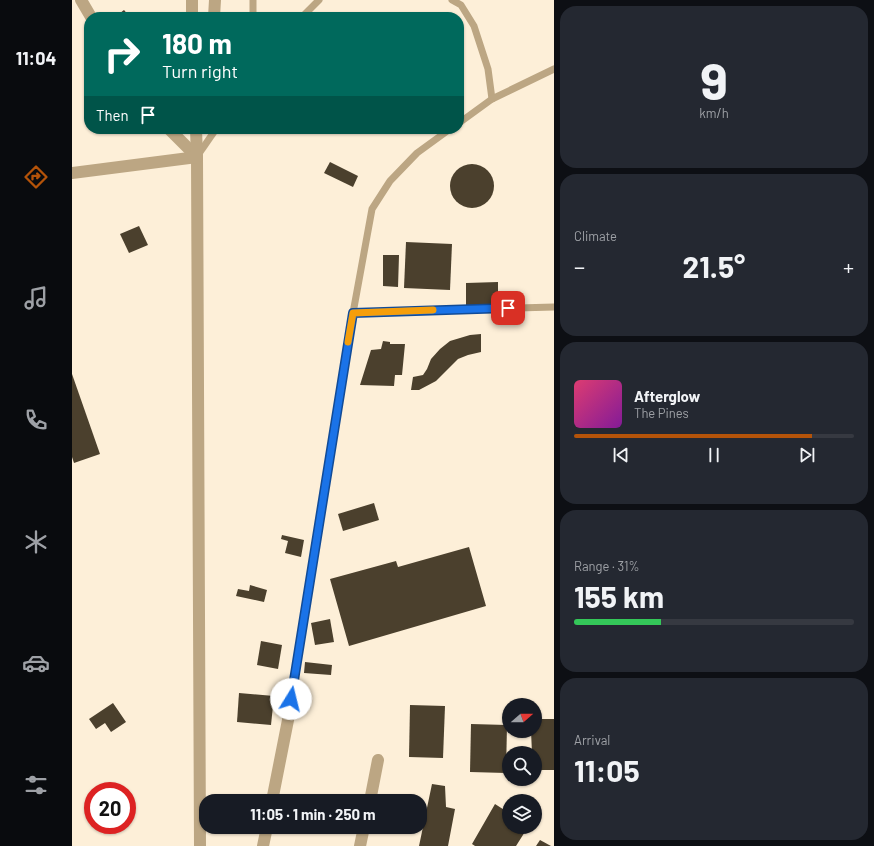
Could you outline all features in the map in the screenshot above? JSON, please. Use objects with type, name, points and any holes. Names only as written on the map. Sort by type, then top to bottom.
[{"type":"street","points":[[80,0],[88,12]]},
{"type":"street","points":[[192,0],[192,12]]},
{"type":"street","points":[[214,12],[215,0]]},
{"type":"street","points":[[174,134],[197,157]]},
{"type":"street","points":[[196,134],[200,846]]},
{"type":"street","points":[[72,173],[197,157]]},
{"type":"street","points":[[273,794],[289,715]]},
{"type":"street","points":[[371,794],[378,760]]},
{"type":"street","points":[[263,846],[266,834]]},
{"type":"street","points":[[360,846],[363,834]]},
{"type":"lane","points":[[253,12],[254,0]]},
{"type":"lane","points":[[307,12],[319,0]]},
{"type":"lane","points":[[452,0],[461,5],[474,26],[488,69],[492,99]]},
{"type":"lane","points":[[464,119],[492,99],[554,69]]},
{"type":"lane","points":[[197,157],[213,134]]},
{"type":"lane","points":[[289,715],[353,313],[372,208],[390,181],[417,153],[443,134]]},
{"type":"lane","points":[[353,313],[554,307]]},
{"type":"building","points":[[330,162],[358,176],[353,187],[324,173]]},
{"type":"building","points":[[468,164],[476,164],[481,165],[488,170],[493,177],[493,195],[488,202],[481,207],[468,208],[460,205],[453,198],[450,190],[450,182],[453,174],[460,167]]},
{"type":"building","points":[[139,226],[148,245],[129,253],[120,234]]},
{"type":"building","points":[[406,242],[452,244],[450,290],[404,288]]},
{"type":"building","points":[[383,255],[399,255],[398,287],[383,286]]},
{"type":"building","points":[[498,282],[498,306],[466,307],[466,283]]},
{"type":"building","points":[[481,334],[481,352],[458,359],[436,381],[419,390],[411,390],[413,377],[423,375],[431,359],[450,341],[470,335]]},
{"type":"building","points":[[383,341],[390,342],[390,344],[405,344],[402,375],[395,375],[394,386],[360,385],[371,350],[381,349]]},
{"type":"building","points":[[72,374],[100,454],[74,463],[72,457]]},
{"type":"building","points":[[374,503],[379,520],[343,531],[338,514]]},
{"type":"building","points":[[282,535],[304,540],[301,557],[285,553],[288,541],[281,539]]},
{"type":"building","points":[[469,547],[486,606],[349,646],[330,579],[396,561],[398,567]]},
{"type":"building","points":[[250,585],[267,590],[264,602],[236,596],[238,589],[249,591]]},
{"type":"building","points":[[330,619],[334,642],[315,645],[311,623]]},
{"type":"building","points":[[261,641],[282,645],[278,669],[257,665]]},
{"type":"building","points":[[305,662],[332,665],[331,675],[304,673]]},
{"type":"building","points":[[239,693],[274,696],[271,725],[237,722]]},
{"type":"building","points":[[113,703],[126,722],[111,732],[105,723],[96,729],[89,719]]},
{"type":"building","points":[[410,705],[445,706],[443,758],[409,757]]},
{"type":"building","points":[[542,719],[554,719],[554,770],[542,770],[542,746],[532,746],[531,738],[542,738]]},
{"type":"building","points":[[471,724],[502,725],[502,738],[507,738],[507,746],[502,746],[502,773],[470,772]]},
{"type":"building","points":[[432,784],[445,786],[446,807],[455,809],[448,846],[419,846],[422,834],[427,834],[427,808]]},
{"type":"building","points":[[495,804],[502,808],[502,834],[524,834],[516,846],[475,846],[472,844]]},
{"type":"building","points":[[540,840],[551,846],[536,846]]},
{"type":"slow traffic","points":[[348,342],[353,313],[433,310]]},
{"type":"route","points":[[291,699],[353,313],[508,308]]}]
